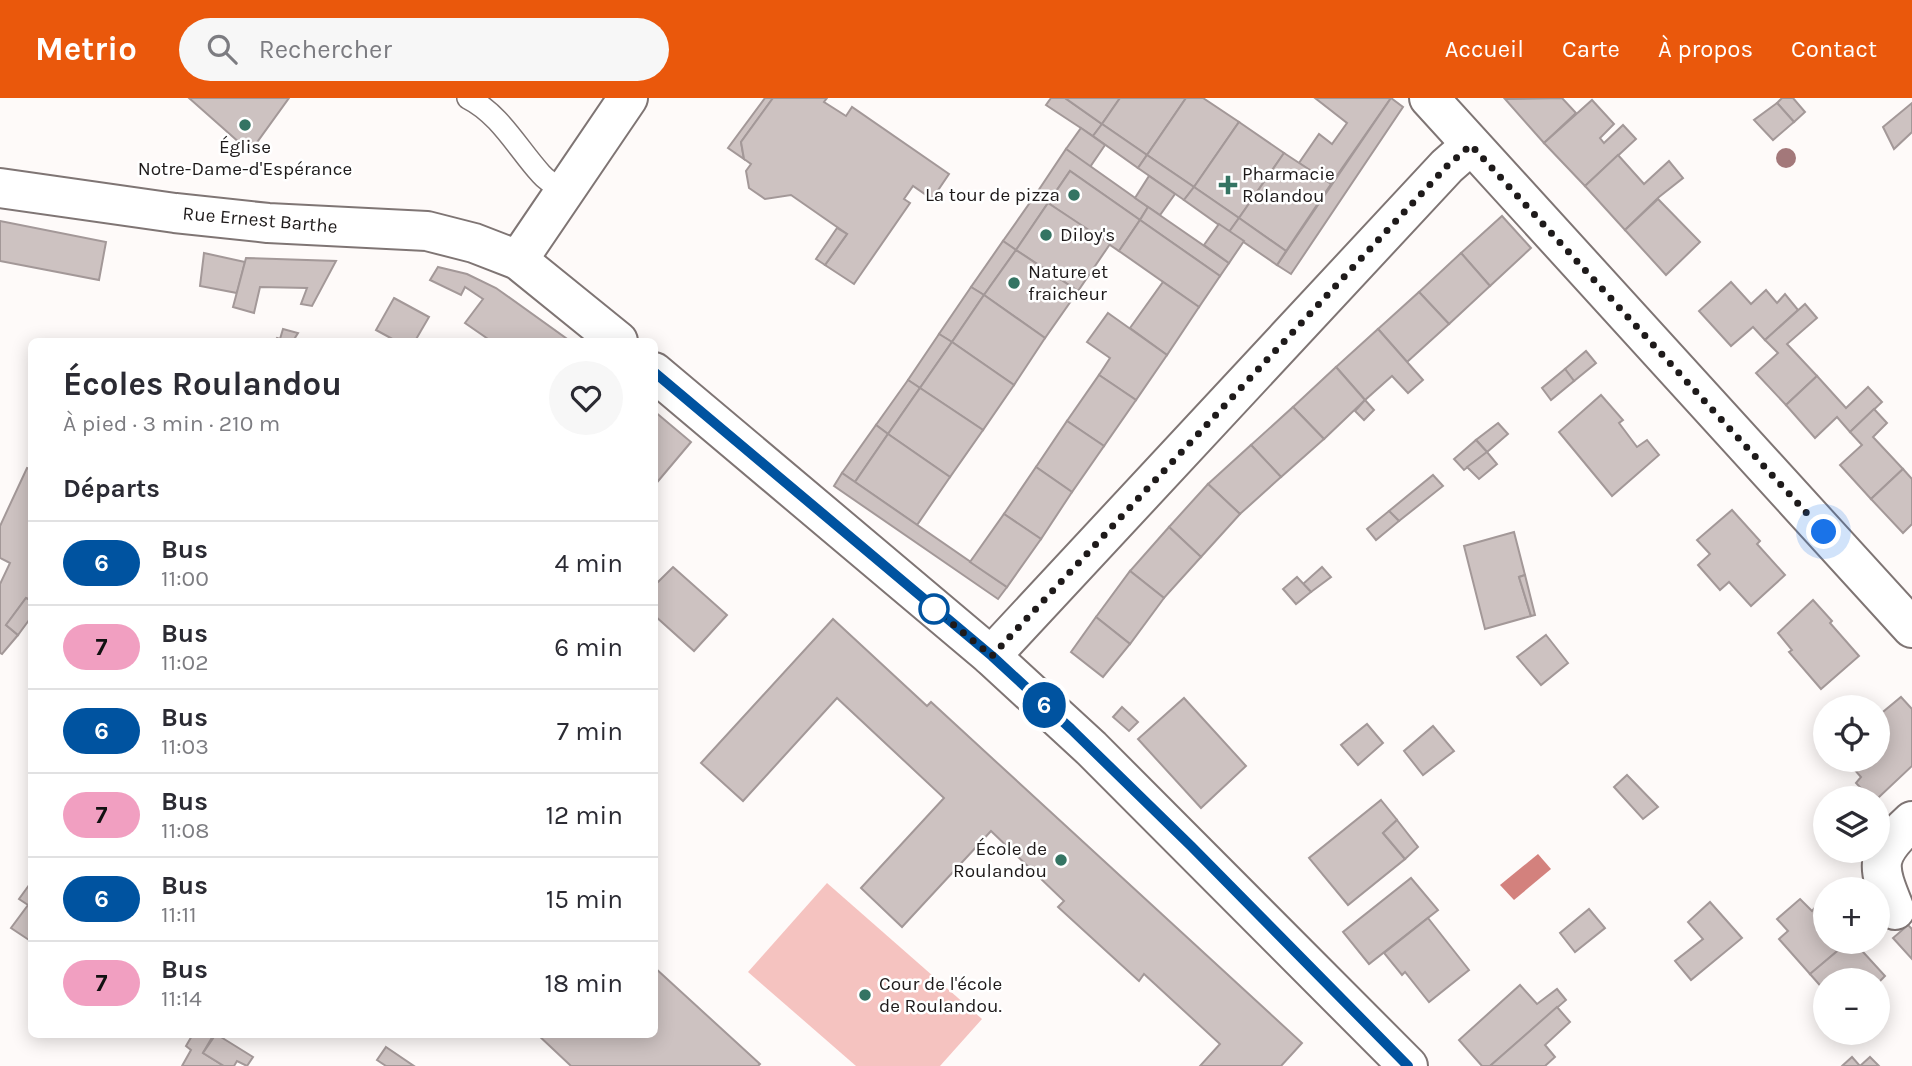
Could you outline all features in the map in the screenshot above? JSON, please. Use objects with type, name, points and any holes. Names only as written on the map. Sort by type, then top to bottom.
[{"type":"street","points":[[518,260],[628,98]]},
{"type":"street","points":[[1429,98],[1909,617]]},
{"type":"street","points":[[992,656],[1447,166],[1471,145]]},
{"type":"street","name":"Rue Ernest Barthe","points":[[0,188],[175,214],[268,223],[427,231],[474,243],[518,260],[614,338]]},
{"type":"street","points":[[658,375],[992,656],[1109,765],[1392,1060]]},
{"type":"street","points":[[1895,910],[1882,879],[1881,867],[1890,841],[1912,821]]},
{"type":"lane","points":[[468,98],[478,103],[512,137],[543,176],[564,191]]},
{"type":"shaded area","points":[[1538,854],[1551,869],[1514,900],[1500,885]]},
{"type":"shaded area","name":"Cour de l'école de Roulandou.","points":[[827,883],[982,1019],[940,1066],[856,1066],[748,972]]},
{"type":"building","name":"Église Notre-Dame-d'Espérance","points":[[189,98],[289,98],[250,152]]},
{"type":"building","points":[[765,98],[773,98],[741,142],[744,159],[728,148]]},
{"type":"building","points":[[773,98],[827,98],[824,102],[846,116],[852,107],[949,174],[932,199],[913,186],[904,199],[910,203],[854,284],[825,265],[847,234],[791,195],[765,199],[749,188],[746,171],[751,164],[744,159],[741,142]]},
{"type":"building","points":[[1051,98],[1065,98],[1102,124],[1093,136],[1046,105]]},
{"type":"building","points":[[1065,98],[1120,98],[1102,124]]},
{"type":"building","points":[[1120,98],[1186,98],[1147,155],[1102,124]]},
{"type":"building","points":[[1186,98],[1203,98],[1239,122],[1194,187],[1147,155]]},
{"type":"building","points":[[1315,98],[1391,98],[1331,184],[1299,163],[1319,134],[1332,144],[1347,123]]},
{"type":"building","points":[[1391,98],[1403,107],[1291,274],[1277,265]]},
{"type":"building","points":[[1562,98],[1576,113],[1544,143],[1505,99]]},
{"type":"building","points":[[1782,98],[1793,98],[1805,112],[1794,122],[1777,103]]},
{"type":"building","points":[[1592,100],[1614,124],[1600,138],[1604,143],[1623,125],[1636,139],[1585,186],[1544,143]]},
{"type":"building","points":[[1777,103],[1794,122],[1773,140],[1754,120]]},
{"type":"building","points":[[1912,103],[1912,132],[1894,149],[1883,127]]},
{"type":"building","points":[[1239,122],[1284,153],[1239,218],[1194,187]]},
{"type":"building","points":[[1102,124],[1147,155],[1138,168],[1093,136]]},
{"type":"building","points":[[1081,128],[1105,145],[1090,167],[1066,149]]},
{"type":"building","points":[[1066,149],[1148,207],[1140,220],[1070,171],[1048,203],[1036,194]]},
{"type":"building","points":[[1284,153],[1331,184],[1286,251],[1239,218]]},
{"type":"building","points":[[1147,155],[1194,187],[1184,200],[1138,168]]},
{"type":"building","points":[[1618,155],[1644,184],[1669,161],[1683,178],[1625,230],[1585,186]]},
{"type":"building","points":[[1070,171],[1140,220],[1119,251],[1048,203]]},
{"type":"building","points":[[1149,176],[1175,194],[1160,215],[1135,198]]},
{"type":"building","points":[[1194,187],[1239,218],[1229,232],[1184,200]]},
{"type":"building","points":[[1036,194],[1048,203],[1016,250],[1003,241]]},
{"type":"building","points":[[1658,199],[1700,242],[1666,275],[1625,230]]},
{"type":"building","points":[[1048,203],[1110,244],[1078,291],[1016,250]]},
{"type":"building","points":[[1148,207],[1229,263],[1220,276],[1140,220]]},
{"type":"building","points":[[1502,216],[1531,248],[1490,286],[1461,253]]},
{"type":"building","points":[[1239,218],[1286,251],[1277,265],[1229,232]]},
{"type":"building","points":[[1140,220],[1220,276],[1199,307],[1119,251]]},
{"type":"building","points":[[0,221],[106,242],[99,280],[0,261]]},
{"type":"building","points":[[1219,224],[1244,241],[1229,263],[1204,245]]},
{"type":"building","points":[[837,228],[847,234],[825,265],[816,259]]},
{"type":"building","points":[[1003,241],[1016,250],[984,295],[971,287]]},
{"type":"building","points":[[1016,250],[1078,291],[1045,338],[984,295]]},
{"type":"building","points":[[204,253],[245,262],[237,293],[200,286]]},
{"type":"building","points":[[1461,253],[1490,286],[1449,324],[1419,292]]},
{"type":"building","points":[[246,258],[336,261],[312,306],[301,304],[307,288],[260,287],[254,313],[233,307]]},
{"type":"building","points":[[438,267],[467,274],[496,288],[566,338],[487,338],[465,323],[483,299],[465,287],[461,295],[430,280]]},
{"type":"building","points":[[1163,282],[1199,307],[1167,355],[1130,328]]},
{"type":"building","points":[[1731,282],[1751,304],[1766,290],[1777,303],[1785,294],[1798,310],[1765,340],[1753,327],[1731,346],[1699,311]]},
{"type":"building","points":[[971,287],[984,295],[952,342],[939,334]]},
{"type":"building","points":[[1419,292],[1449,324],[1407,362],[1378,329]]},
{"type":"building","points":[[984,295],[1045,338],[1014,385],[952,342]]},
{"type":"building","points":[[394,298],[429,317],[417,338],[391,338],[376,330]]},
{"type":"building","points":[[1805,304],[1817,318],[1787,344],[1817,376],[1786,405],[1756,373],[1778,353],[1765,340]]},
{"type":"building","points":[[1108,313],[1167,355],[1136,400],[1099,375],[1110,358],[1087,342]]},
{"type":"building","points":[[283,329],[298,333],[295,338],[280,338]]},
{"type":"building","points":[[1378,329],[1423,380],[1408,393],[1392,376],[1365,400],[1336,367]]},
{"type":"building","points":[[939,334],[952,342],[920,388],[908,380]]},
{"type":"building","points":[[952,342],[1014,385],[983,430],[920,388]]},
{"type":"building","points":[[1586,351],[1596,363],[1574,381],[1565,369]]},
{"type":"building","points":[[1336,367],[1365,400],[1324,439],[1293,407]]},
{"type":"building","points":[[1565,369],[1574,381],[1551,400],[1542,388]]},
{"type":"building","points":[[1099,375],[1136,400],[1104,446],[1067,421]]},
{"type":"building","points":[[1817,376],[1846,408],[1868,387],[1882,402],[1850,432],[1837,417],[1815,438],[1786,405]]},
{"type":"building","points":[[908,380],[920,388],[888,434],[876,425]]},
{"type":"building","points":[[920,388],[983,430],[950,477],[888,434]]},
{"type":"building","points":[[1601,395],[1623,420],[1619,423],[1637,447],[1647,440],[1659,455],[1612,496],[1559,432]]},
{"type":"building","points":[[1365,400],[1374,410],[1364,420],[1355,411]]},
{"type":"building","points":[[1293,407],[1324,439],[1281,477],[1251,445]]},
{"type":"building","points":[[1874,409],[1887,423],[1873,437],[1903,469],[1871,499],[1840,465],[1862,445],[1850,432]]},
{"type":"building","points":[[658,414],[691,442],[658,481]]},
{"type":"building","points":[[1067,421],[1104,446],[1072,492],[1036,467]]},
{"type":"building","points":[[1498,423],[1508,434],[1487,452],[1476,440]]},
{"type":"building","points":[[876,425],[888,434],[855,482],[842,473]]},
{"type":"building","points":[[888,434],[950,477],[917,525],[855,482]]},
{"type":"building","points":[[1476,440],[1487,452],[1464,470],[1454,459]]},
{"type":"building","points":[[1251,445],[1281,477],[1240,514],[1208,484]]},
{"type":"building","points":[[1487,452],[1497,464],[1479,479],[1467,467]]},
{"type":"building","points":[[1036,467],[1072,492],[1041,539],[1004,514]]},
{"type":"building","points":[[28,468],[28,599],[26,598],[6,625],[18,635],[2,654],[0,584],[10,563],[0,558],[0,526]]},
{"type":"building","points":[[1903,469],[1912,479],[1912,524],[1903,533],[1871,499]]},
{"type":"building","points":[[842,473],[1007,587],[998,599],[834,486]]},
{"type":"building","points":[[1433,475],[1443,486],[1399,521],[1389,511]]},
{"type":"building","points":[[1208,484],[1240,514],[1201,557],[1169,527]]},
{"type":"building","points":[[1732,510],[1760,541],[1757,544],[1785,575],[1751,606],[1729,582],[1720,590],[1698,565],[1710,554],[1697,540]]},
{"type":"building","points":[[1389,511],[1399,521],[1376,540],[1367,529]]},
{"type":"building","points":[[1004,514],[1041,539],[1007,587],[970,562]]},
{"type":"building","points":[[1169,527],[1201,557],[1164,598],[1130,571]]},
{"type":"building","points":[[1514,532],[1525,575],[1519,577],[1531,616],[1485,629],[1464,546]]},
{"type":"building","points":[[673,567],[727,615],[694,651],[658,619],[658,582]]},
{"type":"building","points":[[1322,567],[1331,577],[1311,592],[1303,584]]},
{"type":"building","points":[[1130,571],[1164,598],[1130,644],[1096,617]]},
{"type":"building","points":[[1525,575],[1535,615],[1531,616],[1519,577]]},
{"type":"building","points":[[1297,577],[1311,592],[1296,604],[1283,589]]},
{"type":"building","points":[[26,598],[28,599],[28,621],[18,635],[6,625]]},
{"type":"building","points":[[1813,600],[1859,656],[1821,689],[1789,652],[1792,650],[1778,633]]},
{"type":"building","points":[[1096,617],[1130,644],[1103,677],[1071,652]]},
{"type":"building","name":"École de Roulandou","points":[[833,619],[927,706],[931,702],[1302,1043],[1281,1066],[1200,1066],[1220,1044],[1144,974],[1139,981],[1058,907],[1064,901],[991,831],[902,927],[861,888],[944,798],[837,698],[743,801],[701,763]]},
{"type":"building","points":[[1546,635],[1568,663],[1541,685],[1517,657]]},
{"type":"building","points":[[1901,697],[1912,709],[1912,766],[1890,787],[1859,786],[1856,783],[1861,777],[1857,772],[1890,772],[1890,706]]},
{"type":"building","points":[[1184,698],[1246,766],[1201,808],[1138,739]]},
{"type":"building","points":[[1122,707],[1138,722],[1129,731],[1113,717]]},
{"type":"building","points":[[1367,724],[1383,743],[1358,765],[1341,745]]},
{"type":"building","points":[[1433,726],[1454,751],[1423,775],[1404,751]]},
{"type":"building","points":[[1627,775],[1658,807],[1643,819],[1614,787]]},
{"type":"building","points":[[1381,800],[1397,820],[1383,833],[1405,859],[1348,905],[1309,858]]},
{"type":"building","points":[[1397,820],[1418,847],[1405,859],[1383,833]]},
{"type":"building","points":[[1411,878],[1438,910],[1369,964],[1343,932]]},
{"type":"building","points":[[28,887],[28,905],[19,899]]},
{"type":"building","points":[[1800,899],[1813,910],[1813,954],[1834,954],[1817,968],[1813,968],[1810,974],[1779,939],[1788,931],[1777,919]]},
{"type":"building","points":[[1710,902],[1742,938],[1691,980],[1675,961],[1703,939],[1688,922]]},
{"type":"building","points":[[28,905],[28,939],[11,928]]},
{"type":"building","points":[[1589,909],[1605,928],[1575,952],[1560,933]]},
{"type":"building","points":[[1428,918],[1469,970],[1429,1002],[1405,972],[1402,975],[1384,953]]},
{"type":"building","points":[[1908,925],[1912,929],[1912,959],[1893,938]]},
{"type":"building","points":[[1834,954],[1865,954],[1878,968],[1817,968]]},
{"type":"building","points":[[658,971],[760,1064],[758,1066],[571,1066],[541,1038],[658,1038]]},
{"type":"building","points":[[1520,985],[1537,1004],[1557,989],[1566,1000],[1490,1066],[1482,1066],[1459,1040]]},
{"type":"building","points":[[1557,1007],[1570,1022],[1545,1045],[1555,1057],[1545,1066],[1490,1066]]},
{"type":"building","points":[[191,1038],[212,1038],[203,1053],[224,1066],[182,1066],[191,1050],[186,1046]]},
{"type":"building","points":[[213,1038],[222,1038],[253,1057],[247,1066],[237,1061],[234,1066],[224,1066],[203,1053]]},
{"type":"building","points":[[386,1047],[414,1066],[386,1066],[377,1060]]},
{"type":"building","points":[[1852,1057],[1860,1066],[1842,1066]]},
{"type":"building","points":[[1870,1057],[1879,1066],[1860,1066]]},
{"type":"bus line","name":"6","points":[[658,375],[992,656],[1191,846],[1408,1066]]},
{"type":"place","name":"Église Notre-Dame-d'Espérance","points":[[245,125]]},
{"type":"place","name":"Pharmacie Rolandou","points":[[1228,185]]},
{"type":"place","name":"La tour de pizza","points":[[1074,195]]},
{"type":"place","name":"Diloy's","points":[[1046,235]]},
{"type":"place","name":"Nature et fraicheur","points":[[1014,283]]},
{"type":"place","name":"École de Roulandou","points":[[1061,860]]},
{"type":"place","name":"Cour de l'école de Roulandou.","points":[[865,995]]},
{"type":"route","points":[[934,609],[992,656],[1447,166],[1471,145],[1824,532]]}]
